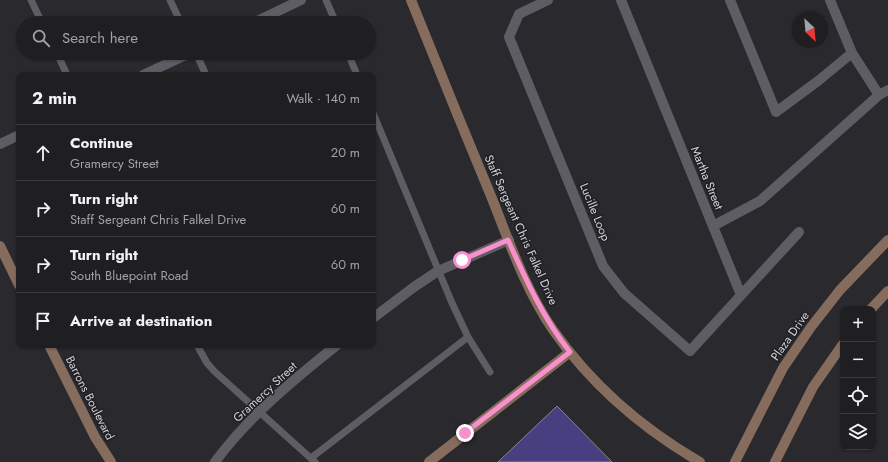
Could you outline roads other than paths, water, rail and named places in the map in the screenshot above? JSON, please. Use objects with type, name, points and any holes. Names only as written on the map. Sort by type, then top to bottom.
[{"type":"street","points":[[268,16],[301,0]]},
{"type":"street","name":"Staff Sergeant Chris Falkel Drive","points":[[411,0],[508,240],[540,308],[552,328],[570,352],[600,385],[629,412],[667,441],[700,462]]},
{"type":"street","name":"Lucille Loop","points":[[548,0],[519,14],[509,37],[603,266],[624,293],[690,351],[800,232]]},
{"type":"street","name":"Martha Street","points":[[621,0],[712,226],[760,201],[884,92]]},
{"type":"street","points":[[730,0],[776,112],[818,81],[852,53]]},
{"type":"street","points":[[830,0],[852,53],[884,92]]},
{"type":"street","points":[[149,72],[175,60]]},
{"type":"street","points":[[0,144],[16,136]]},
{"type":"street","points":[[712,226],[741,296]]},
{"type":"street","points":[[376,316],[414,286],[438,271],[508,240]]},
{"type":"street","name":"Plaza Drive","points":[[735,462],[783,368],[811,327],[840,290],[888,240]]},
{"type":"street","points":[[0,246],[16,279]]},
{"type":"street","points":[[874,306],[888,291]]},
{"type":"street","name":"Barrons Boulevard","points":[[50,348],[92,432],[111,462]]},
{"type":"street","name":"Gramercy Street","points":[[215,462],[259,412],[332,348]]},
{"type":"street","points":[[775,462],[813,387],[840,348]]},
{"type":"street","points":[[429,462],[570,352]]},
{"type":"lane","points":[[31,0],[39,16]]},
{"type":"lane","points":[[170,0],[178,16]]},
{"type":"lane","points":[[326,0],[333,16]]},
{"type":"lane","points":[[60,60],[66,72]]},
{"type":"lane","points":[[199,60],[205,72]]},
{"type":"lane","points":[[351,60],[356,72]]},
{"type":"lane","points":[[376,120],[438,271],[468,337],[490,372]]},
{"type":"lane","points":[[199,348],[207,363],[214,371],[313,460],[468,337]]}]
